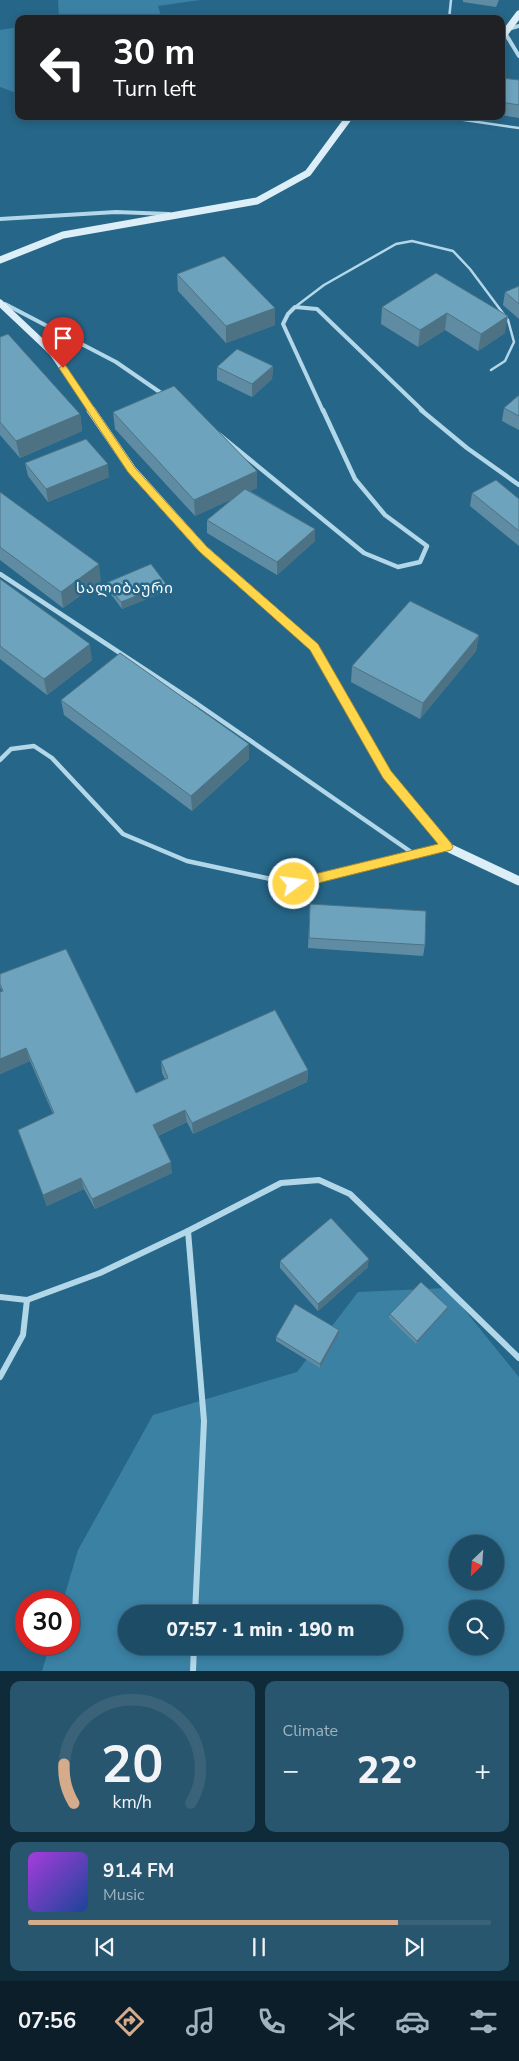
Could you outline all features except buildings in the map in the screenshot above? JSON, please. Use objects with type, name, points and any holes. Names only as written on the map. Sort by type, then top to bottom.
[{"type":"street","points":[[505,32],[519,14]]},
{"type":"street","points":[[505,32],[519,26]]},
{"type":"street","points":[[505,32],[519,56]]},
{"type":"street","points":[[0,260],[63,235],[258,201],[308,173],[347,120]]},
{"type":"street","points":[[0,219],[116,212],[180,215]]},
{"type":"street","points":[[0,303],[116,362],[172,401]]},
{"type":"street","points":[[0,303],[53,353],[132,470],[203,549],[314,647],[387,774],[447,847],[519,880]]},
{"type":"street","points":[[213,429],[364,553],[398,567],[420,562],[427,546],[385,515],[355,479],[283,324],[288,314],[296,307],[308,306],[317,309],[344,333],[412,402],[467,448],[519,485]]},
{"type":"street","points":[[0,574],[187,697],[414,854]]},
{"type":"street","points":[[0,760],[11,749],[34,746],[52,758],[123,834],[187,861],[294,884],[447,847]]},
{"type":"street","points":[[0,1297],[27,1300],[100,1273],[188,1231],[281,1183],[319,1180],[350,1194],[519,1358]]},
{"type":"street","points":[[188,1231],[204,1421],[195,1605]]},
{"type":"street","points":[[0,1377],[23,1335],[27,1300]]},
{"type":"street","points":[[193,1671],[194,1655]]},
{"type":"lane","points":[[449,15],[451,0]]},
{"type":"lane","points":[[468,120],[519,128]]},
{"type":"lane","points":[[296,307],[324,285],[396,244],[412,241],[453,251],[470,269],[508,320],[514,342],[504,361],[491,370]]},
{"type":"shaded area","points":[[58,0],[200,0],[158,6],[161,15],[59,15]]},
{"type":"shaded area","points":[[15,28],[15,93],[0,87],[0,30]]},
{"type":"shaded area","points":[[447,1288],[519,1377],[519,1671],[42,1671],[47,1655],[80,1655],[80,1590],[66,1590],[78,1550],[153,1415],[297,1372],[358,1292]]},
{"type":"district","name":"სალიბაური","points":[[125,588]]},
{"type":"route","points":[[63,368],[132,470],[203,549],[314,647],[387,774],[447,847],[294,884]]}]
